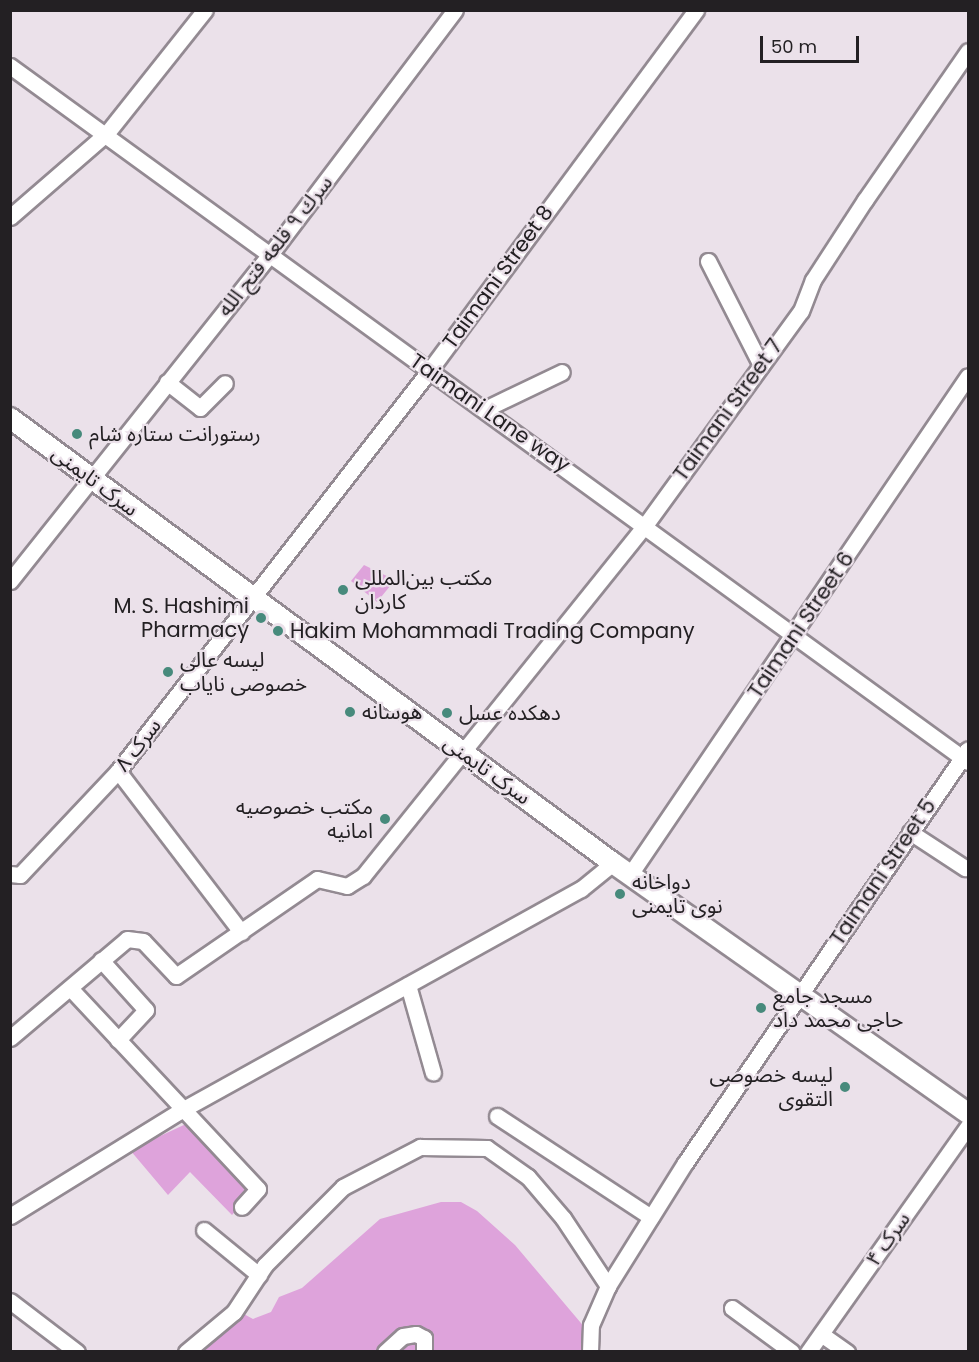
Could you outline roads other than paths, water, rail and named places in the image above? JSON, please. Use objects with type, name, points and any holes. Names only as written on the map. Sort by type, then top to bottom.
[{"type":"main road","name":"سرک تایمنی","points":[[10,418],[613,862],[798,996],[969,1113]]},
{"type":"street","points":[[10,218],[107,133],[205,10]]},
{"type":"street","name":"سرك ٩ قلعه فتح الله","points":[[10,581],[272,252],[455,10]]},
{"type":"street","name":"Taimani Street 8","points":[[252,598],[429,370],[696,10]]},
{"type":"street","name":"Taimani Street 7","points":[[101,960],[135,936],[176,976],[317,879],[347,886],[363,876],[466,754],[646,524],[801,311],[813,280],[865,200],[969,51]]},
{"type":"street","name":"Taimani Lane way","points":[[10,66],[107,133],[272,252],[429,370],[646,524],[792,638],[967,756]]},
{"type":"street","points":[[708,261],[761,366]]},
{"type":"street","points":[[484,409],[562,372]]},
{"type":"street","name":"Taimani Street 6","points":[[631,873],[969,376]]},
{"type":"street","points":[[167,382],[200,408],[225,383]]},
{"type":"street","name":"سرک ۸","points":[[10,874],[20,875],[118,771],[252,598]]},
{"type":"street","name":"Taimani Street 5","points":[[590,1352],[591,1325],[608,1286],[651,1217],[910,832],[967,756]]},
{"type":"street","points":[[118,771],[241,932]]},
{"type":"street","points":[[910,832],[965,868]]},
{"type":"street","points":[[10,1216],[180,1111],[581,889],[613,862]]},
{"type":"street","points":[[10,1038],[101,960],[146,1010],[118,1040]]},
{"type":"street","points":[[408,985],[433,1073]]},
{"type":"street","points":[[70,988],[180,1111],[258,1189],[242,1207]]},
{"type":"street","points":[[497,1116],[651,1217]]},
{"type":"street","name":"سرک ۴","points":[[808,1352],[969,1126]]},
{"type":"street","points":[[186,1352],[234,1312],[259,1275],[343,1187],[396,1156],[441,1144],[487,1148],[528,1177],[563,1218],[608,1286]]},
{"type":"street","points":[[204,1230],[259,1275]]},
{"type":"street","points":[[12,1305],[77,1352]]},
{"type":"street","points":[[732,1308],[792,1352]]},
{"type":"street","points":[[385,1352],[403,1336],[416,1334],[424,1338],[424,1352]]},
{"type":"street","points":[[821,1334],[847,1352]]},
{"type":"place","name":"رستورانت ستاره شام","points":[[77,434]]},
{"type":"place","name":"مکتب بین‌المللی کاردان","points":[[343,590]]},
{"type":"place","name":"M. S. Hashimi Pharmacy","points":[[261,618]]},
{"type":"place","name":"Hakim Mohammadi Trading Company","points":[[278,631]]},
{"type":"place","name":"لیسه عالی خصوصی نایاب","points":[[168,672]]},
{"type":"place","name":"هوسانه","points":[[350,712]]},
{"type":"place","name":"دهکده عسل","points":[[447,713]]},
{"type":"place","name":"مکتب خصوصیه امانیه","points":[[385,819]]},
{"type":"place","name":"دواخانه نوی تایمنی","points":[[620,894]]},
{"type":"place","name":"مسجد جامع حاجی محمد داد","points":[[761,1008]]},
{"type":"place","name":"لیسه خصوصی التقوی","points":[[845,1087]]}]
